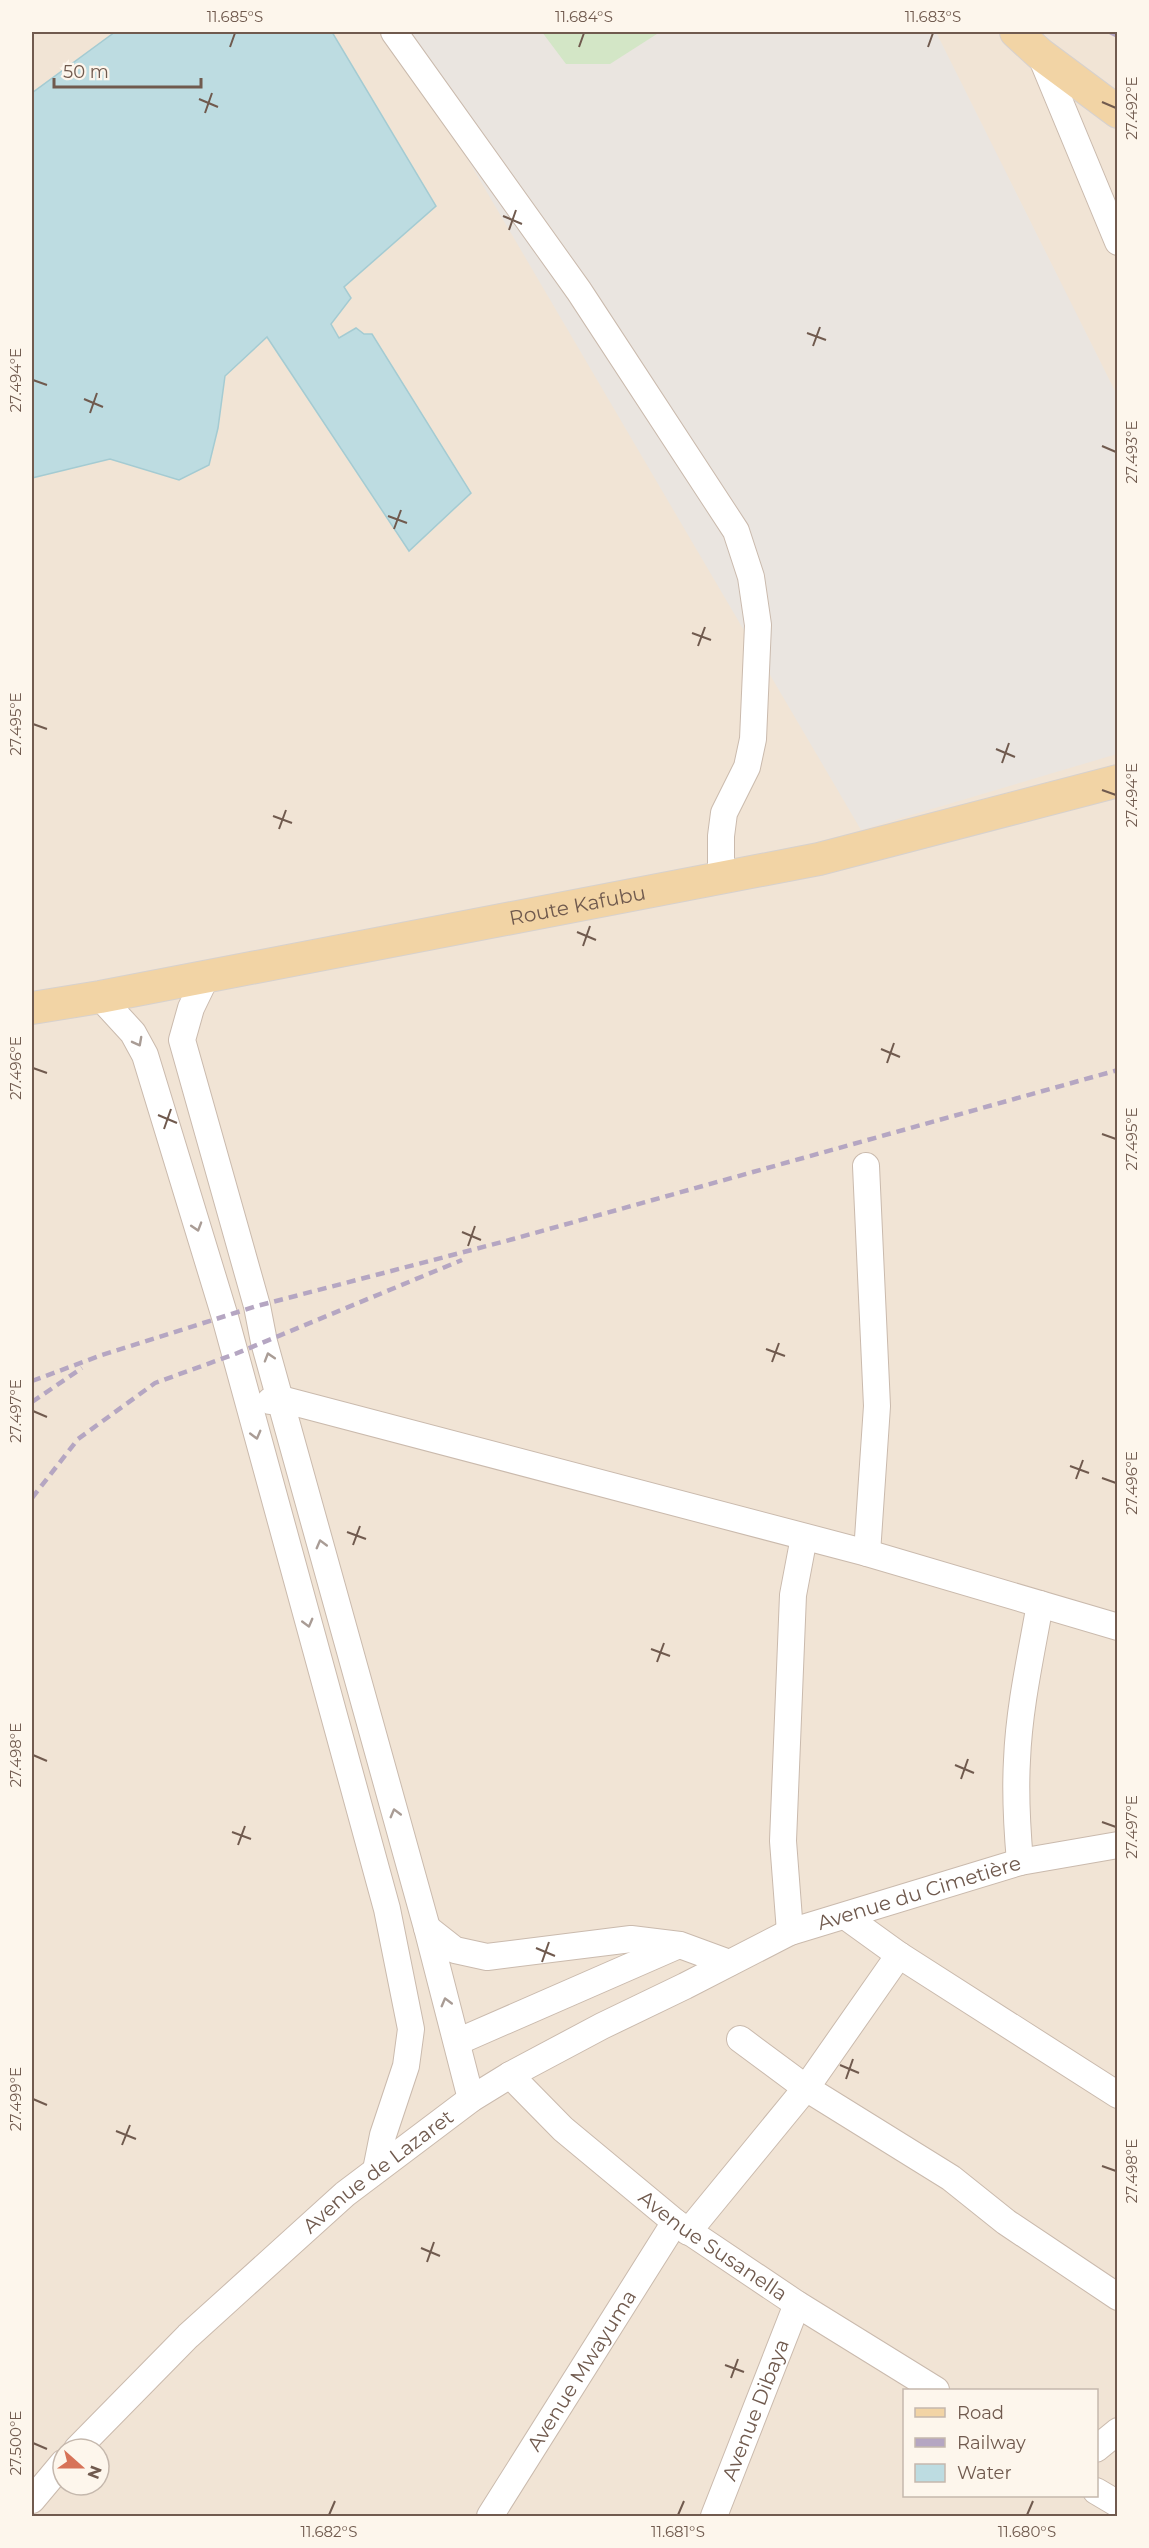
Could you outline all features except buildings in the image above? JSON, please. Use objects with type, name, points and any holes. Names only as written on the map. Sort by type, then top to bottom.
[{"type":"main road","points":[[1016,32],[1040,54],[1118,112]]},
{"type":"main road","name":"Route Kafubu","points":[[32,1008],[100,997],[819,859],[1118,781]]},
{"type":"street","points":[[394,32],[579,291],[736,531],[751,578],[758,625],[753,739],[747,767],[724,813],[721,836],[721,878]]},
{"type":"street","points":[[1040,54],[1118,242]]},
{"type":"street","points":[[207,975],[190,1008],[182,1040],[427,1928],[471,2099]]},
{"type":"street","points":[[100,997],[133,1033],[145,1055],[225,1317],[387,1910],[411,2029],[406,2066],[383,2135],[376,2170]]},
{"type":"street","points":[[866,1166],[877,1406],[867,1553]]},
{"type":"street","points":[[248,1405],[282,1399],[867,1553],[1118,1627]]},
{"type":"street","points":[[790,1932],[783,1841],[793,1595],[804,1537]]},
{"type":"street","points":[[1020,1862],[1015,1815],[1017,1758],[1040,1604]]},
{"type":"street","name":"Avenue du Cimetière","points":[[729,1963],[790,1932],[1020,1862],[1118,1845]]},
{"type":"street","points":[[844,1916],[899,1955],[1118,2095]]},
{"type":"street","points":[[427,1928],[455,1950],[487,1957],[631,1939],[680,1945],[729,1963]]},
{"type":"street","points":[[457,2042],[680,1945]]},
{"type":"street","name":"Avenue Mwayuma","points":[[490,2517],[681,2227],[806,2088],[899,1955]]},
{"type":"street","name":"Avenue de Lazaret","points":[[89,2437],[188,2336],[345,2194],[471,2099],[510,2075],[602,2026],[729,1963]]},
{"type":"street","points":[[740,2039],[806,2088],[951,2178],[1006,2222],[1118,2297]]},
{"type":"street","name":"Avenue Susanella","points":[[510,2075],[563,2129],[681,2227],[797,2304],[933,2389]]},
{"type":"street","name":"Avenue Dibaya","points":[[714,2517],[797,2304]]},
{"type":"street","points":[[1098,2447],[1118,2431]]},
{"type":"street","points":[[32,2500],[51,2477]]},
{"type":"street","points":[[1098,2492],[1118,2504]]},
{"type":"shaded area","points":[[32,32],[1117,32],[1117,2516],[32,2516]]},
{"type":"shaded area","points":[[393,32],[936,32],[1117,395],[1117,754],[861,830]]},
{"type":"green space","points":[[542,32],[660,32],[610,64],[566,64]]},
{"type":"water","points":[[115,32],[332,32],[436,206],[344,287],[351,298],[331,324],[339,338],[356,328],[364,334],[372,334],[471,493],[409,551],[267,337],[225,376],[218,428],[209,465],[179,480],[110,459],[32,478],[32,93]]},
{"type":"railway","points":[[1110,32],[1118,36]]},
{"type":"railway","points":[[32,1381],[102,1355],[257,1306],[506,1241],[1118,1070]]},
{"type":"railway","points":[[32,1498],[78,1439],[155,1383],[235,1354],[462,1260]]},
{"type":"railway","points":[[32,1402],[82,1368]]}]
